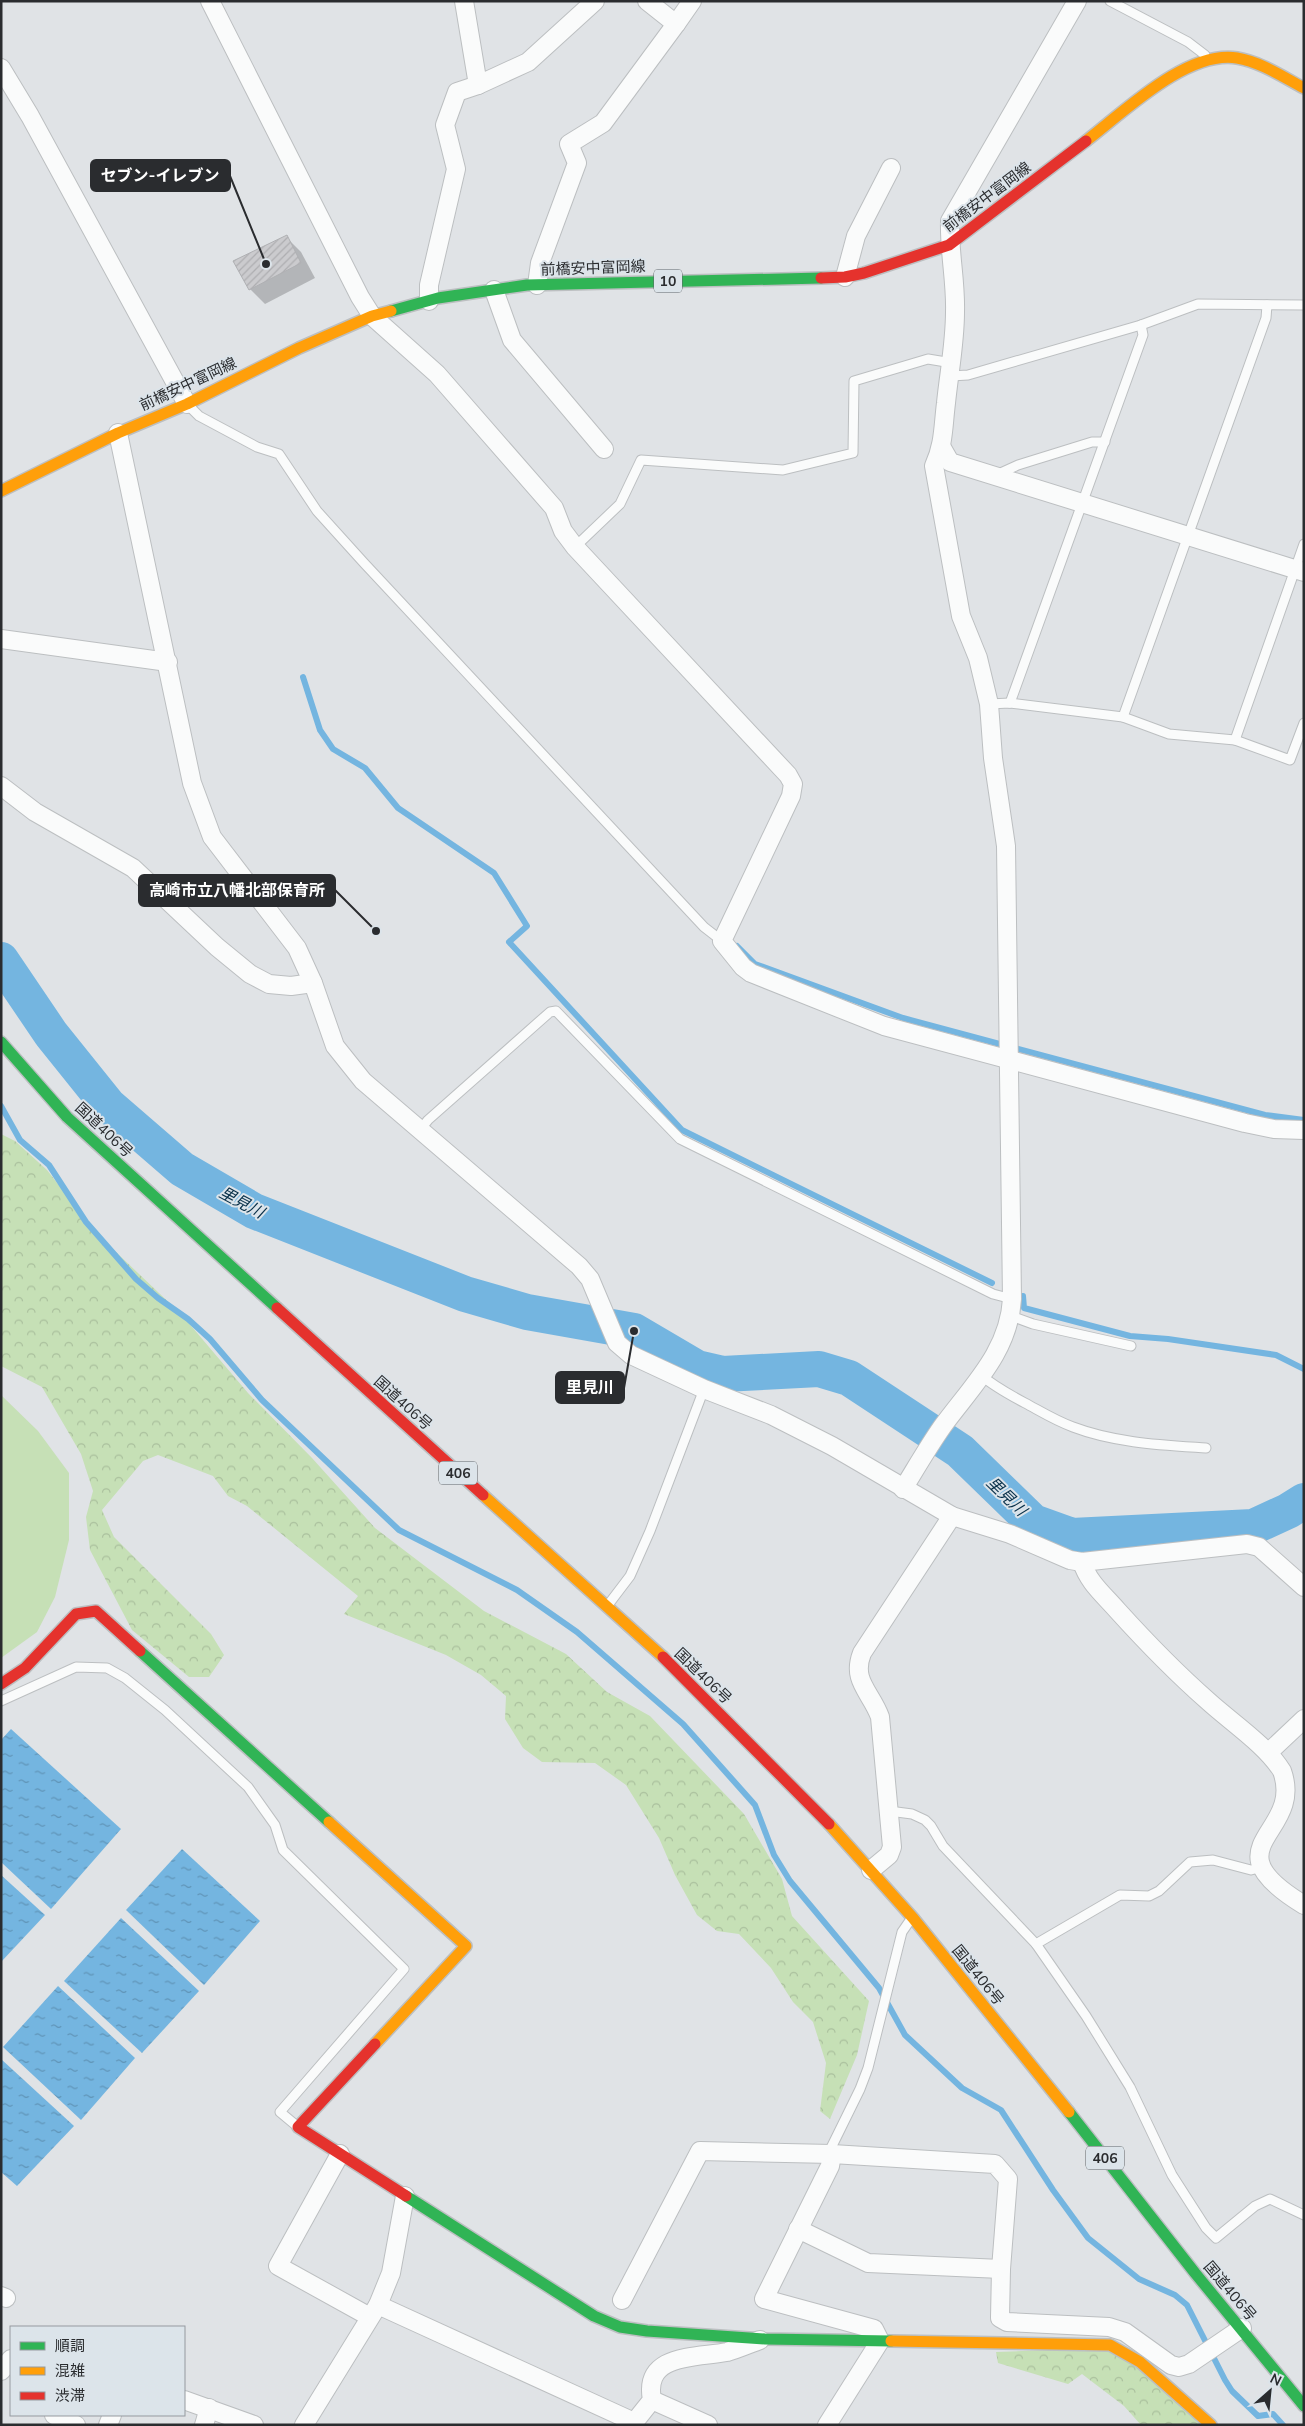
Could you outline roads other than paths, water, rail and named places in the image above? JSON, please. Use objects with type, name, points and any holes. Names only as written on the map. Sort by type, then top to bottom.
[{"type":"main road","name":"前橋安中富岡線","points":[[1,491],[118,433],[187,404],[299,348],[372,316],[429,301],[536,285],[846,276],[864,273],[949,245],[1173,75],[1189,64],[1207,57],[1231,56],[1252,62],[1304,88]]},
{"type":"main road","name":"国道406号","points":[[1,1042],[80,1130],[607,1606],[682,1675],[782,1775],[913,1918],[1057,2096],[1195,2273],[1304,2406]]},
{"type":"main road","points":[[1,1684],[25,1668],[76,1614],[96,1611],[466,1946],[298,2127],[594,2316],[620,2327],[647,2331],[717,2334],[765,2339],[1079,2342],[1110,2345],[1140,2362],[1210,2425]]},
{"type":"street","points":[[210,1],[360,297],[372,316],[437,374],[554,508],[563,531],[575,547],[788,775],[793,784],[791,796],[722,941],[743,967],[751,973],[884,1026],[1245,1123],[1274,1129],[1304,1130]]},
{"type":"street","points":[[464,1],[478,85]]},
{"type":"street","points":[[429,301],[429,285],[456,169],[445,125],[457,92],[478,85],[528,62],[595,1]]},
{"type":"street","points":[[647,1],[676,24]]},
{"type":"street","points":[[536,285],[540,263],[577,163],[568,144],[603,123],[692,1]]},
{"type":"street","points":[[903,1489],[942,1426],[982,1376],[997,1353],[1011,1316],[1012,1299],[1011,1061],[1006,846],[993,758],[989,704],[978,658],[959,607],[934,466],[942,448],[946,401],[952,369],[954,282],[949,245],[950,221],[1077,1]]},
{"type":"street","points":[[1,68],[30,116],[187,404]]},
{"type":"street","points":[[846,276],[856,236],[891,168]]},
{"type":"street","points":[[494,290],[512,340],[604,449]]},
{"type":"street","points":[[118,433],[192,782],[212,837],[297,948],[313,983],[335,1046],[363,1081],[579,1266],[590,1279],[618,1343],[632,1355],[704,1389],[771,1415],[832,1446],[952,1516],[1010,1534],[1070,1560],[1082,1562],[1247,1544],[1259,1547],[1304,1587]]},
{"type":"street","points":[[942,448],[950,462],[1300,570]]},
{"type":"street","points":[[1,639],[168,662]]},
{"type":"street","points":[[1,786],[59,827],[133,868],[217,947],[250,974],[269,984],[291,986],[313,983]]},
{"type":"street","points":[[871,1870],[890,1855],[892,1847],[880,1717],[875,1703],[859,1679],[856,1666],[862,1653],[952,1516]]},
{"type":"street","points":[[1082,1562],[1092,1584],[1171,1668],[1248,1737],[1269,1752],[1282,1772],[1291,1798],[1284,1820],[1263,1850],[1264,1867],[1269,1879],[1304,1905]]},
{"type":"street","points":[[1269,1752],[1304,1719]]},
{"type":"street","points":[[622,2300],[700,2151],[832,2154],[995,2164],[1008,2179],[1001,2269],[1000,2318],[1007,2322],[1109,2327],[1125,2332],[1172,2365],[1179,2367],[1189,2364],[1202,2356],[1242,2328]]},
{"type":"street","points":[[340,2154],[278,2266],[374,2311],[633,2424],[652,2400]]},
{"type":"street","points":[[827,2425],[880,2341],[874,2329],[764,2300],[830,2166],[832,2154]]},
{"type":"street","points":[[304,2425],[374,2311],[391,2273],[405,2196]]},
{"type":"street","points":[[798,2229],[868,2262],[1001,2269]]},
{"type":"street","points":[[652,2400],[649,2386],[657,2371],[665,2364],[685,2357],[728,2351],[765,2339]]},
{"type":"street","points":[[1,2371],[10,2361]]},
{"type":"street","points":[[1,2381],[3,2384],[1,2386]]},
{"type":"street","points":[[652,2400],[708,2425]]},
{"type":"street","points":[[185,2401],[207,2417],[254,2425]]},
{"type":"street","points":[[56,2416],[76,2425]]},
{"type":"lane","points":[[1110,1],[1188,42],[1207,57]]},
{"type":"lane","points":[[575,547],[620,504],[641,460],[783,470],[853,453],[854,382],[928,359],[968,375],[1141,325],[1198,304],[1304,305]]},
{"type":"lane","points":[[1123,717],[1266,318],[1267,306]]},
{"type":"lane","points":[[1010,703],[1143,335],[1141,325]]},
{"type":"lane","points":[[187,404],[199,416],[257,447],[279,454],[317,511],[697,920],[722,941]]},
{"type":"lane","points":[[996,476],[1018,465],[1092,442],[1105,442]]},
{"type":"lane","points":[[1235,740],[1300,570],[1304,544]]},
{"type":"lane","points":[[989,704],[1010,703],[1123,717],[1169,734],[1235,740],[1290,760],[1304,723]]},
{"type":"lane","points":[[420,1130],[428,1120],[550,1012],[556,1011],[561,1014],[680,1139],[993,1294],[1012,1299]]},
{"type":"lane","points":[[1011,1316],[1033,1324],[1131,1346]]},
{"type":"lane","points":[[982,1376],[994,1386],[1081,1430],[1157,1445],[1206,1448]]},
{"type":"lane","points":[[607,1606],[630,1576],[650,1531],[704,1389]]},
{"type":"lane","points":[[1,1701],[76,1667],[107,1668],[125,1678],[208,1748],[248,1787],[275,1825],[283,1850],[404,1969],[280,2112],[298,2127]]},
{"type":"lane","points":[[889,1811],[912,1814],[925,1820],[932,1826],[943,1846],[1036,1944],[1086,2016],[1130,2087],[1172,2175],[1206,2228],[1216,2238],[1255,2206],[1270,2200],[1304,2215]]},
{"type":"lane","points":[[1036,1944],[1120,1896],[1149,1896],[1159,1891],[1190,1862],[1213,1860],[1251,1870],[1264,1867]]},
{"type":"lane","points":[[832,2154],[830,2148],[860,2090],[868,2068],[902,1932],[913,1918]]},
{"type":"water","points":[[11,1729],[121,1829],[51,1909],[1,1862],[1,1740]]},
{"type":"water","points":[[182,1849],[260,1921],[204,1985],[126,1910]]},
{"type":"water","points":[[1,1875],[45,1915],[1,1962]]},
{"type":"water","points":[[121,1918],[199,1991],[142,2053],[64,1981]]},
{"type":"water","points":[[58,1986],[135,2058],[81,2120],[3,2047]]},
{"type":"water","points":[[1,2059],[74,2126],[17,2186],[1,2172]]},
{"type":"waterway","points":[[303,677],[320,730],[333,749],[365,768],[398,808],[494,873],[527,926],[509,942],[682,1130],[992,1283]]},
{"type":"waterway","points":[[737,946],[755,964],[903,1018],[1265,1115],[1304,1120]]},
{"type":"waterway","name":"里見川","points":[[1,960],[51,1034],[108,1105],[182,1169],[254,1211],[465,1294],[527,1312],[634,1331],[697,1368],[723,1374],[819,1369],[849,1378],[960,1451],[1033,1522],[1072,1536],[1253,1527],[1288,1511],[1304,1501]]},
{"type":"waterway","points":[[1,1106],[20,1140],[49,1165],[86,1222],[136,1279],[158,1298],[188,1319],[210,1339],[262,1400],[399,1530],[517,1590],[577,1632],[683,1724],[755,1805],[774,1855],[790,1881],[879,1988],[905,2035],[962,2088],[1001,2110],[1053,2190],[1088,2238],[1139,2279],[1175,2295],[1187,2305],[1232,2391],[1258,2416],[1273,2414],[1283,2425]]},
{"type":"waterway","points":[[1023,1296],[1024,1308],[1130,1336],[1168,1339],[1276,1355],[1304,1369]]},
{"type":"place","name":"セブン-イレブン","points":[[266,264]]},
{"type":"place","name":"高崎市立八幡北部保育所","points":[[376,931]]},
{"type":"place","name":"里見川","points":[[634,1331]]}]
